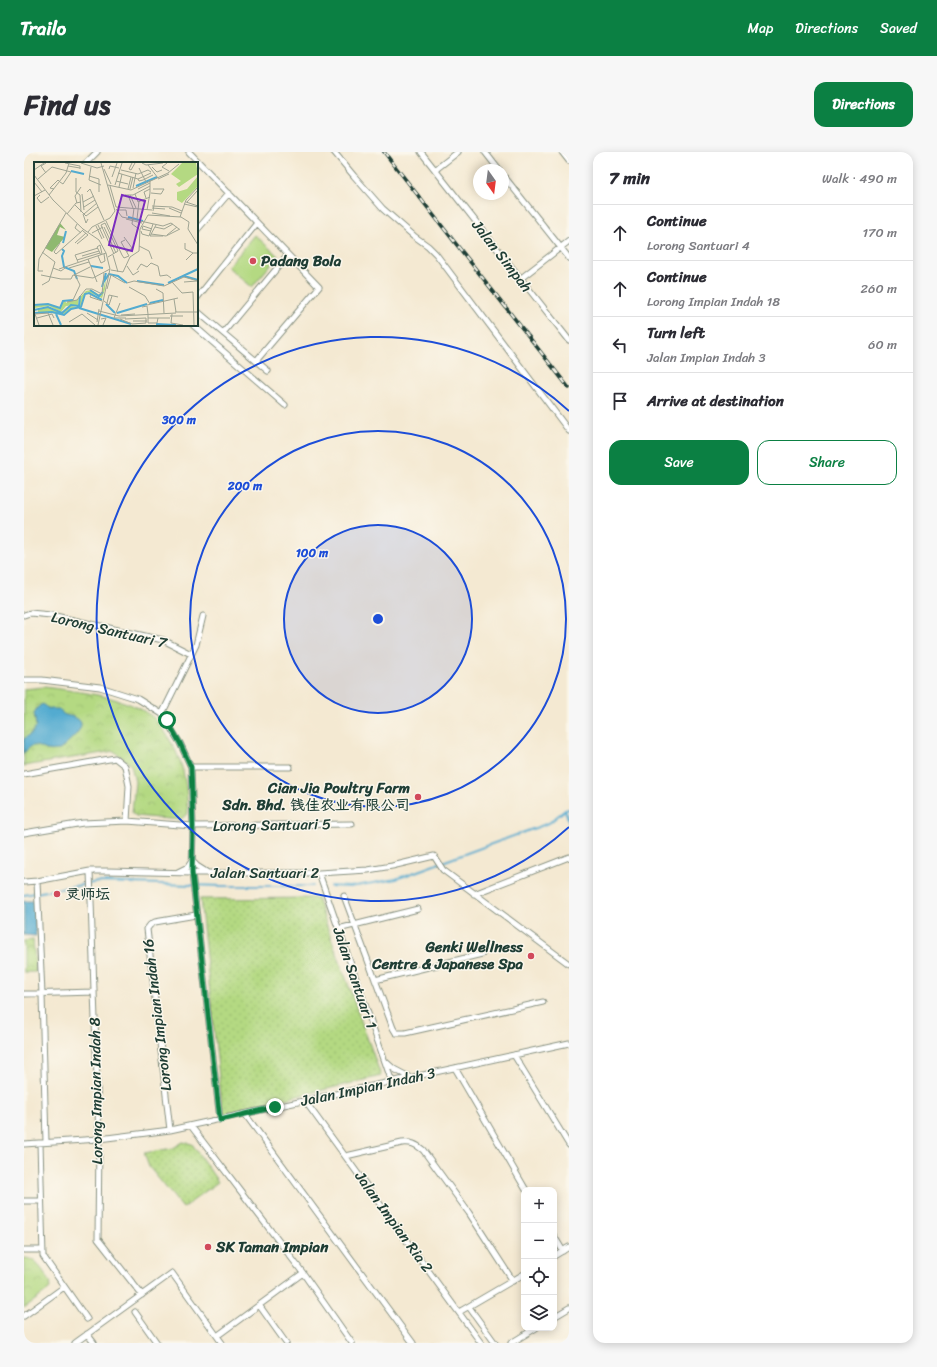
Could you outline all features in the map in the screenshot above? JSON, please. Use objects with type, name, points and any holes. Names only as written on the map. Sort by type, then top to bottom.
[{"type":"street","points":[[87,162],[97,152]]},
{"type":"street","points":[[189,152],[196,162]]},
{"type":"street","points":[[334,152],[383,209],[414,236],[425,243],[436,254],[569,431]]},
{"type":"street","name":"Jalan Simpah","points":[[421,152],[569,340]]},
{"type":"street","points":[[435,170],[458,152]]},
{"type":"street","points":[[485,152],[494,164]]},
{"type":"street","points":[[562,152],[569,160]]},
{"type":"street","points":[[198,164],[229,193],[319,287],[256,361]]},
{"type":"street","points":[[509,183],[569,258]]},
{"type":"street","points":[[198,229],[229,193]]},
{"type":"street","points":[[198,297],[257,223]]},
{"type":"street","points":[[520,279],[569,242]]},
{"type":"street","points":[[223,333],[288,255]]},
{"type":"street","points":[[198,312],[268,372]]},
{"type":"street","points":[[194,326],[285,405]]},
{"type":"street","name":"Lorong Santuari 7","points":[[24,615],[30,613],[51,615],[163,640],[191,654]]},
{"type":"street","points":[[162,714],[191,654],[199,634],[203,616]]},
{"type":"street","points":[[24,680],[42,680],[100,687],[138,699],[162,714],[180,743],[191,767],[193,826],[192,873],[220,1120]]},
{"type":"street","points":[[24,774],[115,758],[125,766],[129,786],[127,821]]},
{"type":"street","points":[[191,767],[290,767]]},
{"type":"street","name":"Lorong Santuari 5","points":[[24,833],[83,823],[127,821],[193,826],[352,824]]},
{"type":"street","points":[[474,894],[569,857]]},
{"type":"street","name":"Jalan Santuari 2","points":[[24,882],[37,884],[90,874],[133,871],[176,873],[319,873],[368,870],[435,858],[443,870],[474,894]]},
{"type":"street","points":[[176,873],[188,867],[192,861]]},
{"type":"street","points":[[192,861],[208,873]]},
{"type":"street","name":"Jalan Santuari 1","points":[[319,873],[392,1082]]},
{"type":"street","name":"Lorong Impian Indah 8","points":[[90,874],[98,1139],[98,1239],[142,1295]]},
{"type":"street","points":[[37,884],[42,994],[42,1250],[43,1256],[87,1319]]},
{"type":"street","points":[[474,894],[569,964]]},
{"type":"street","points":[[344,896],[393,1028],[396,1032],[400,1033],[543,1002]]},
{"type":"street","points":[[338,928],[418,909]]},
{"type":"street","name":"Lorong Impian Indah 16","points":[[170,1130],[147,929],[155,922],[196,915]]},
{"type":"street","points":[[375,980],[482,954]]},
{"type":"street","points":[[24,994],[94,992]]},
{"type":"street","name":"Jalan Impian Indah 3","points":[[24,1144],[98,1139],[170,1130],[514,1055],[568,1045]]},
{"type":"street","points":[[514,1055],[569,1145]]},
{"type":"street","points":[[384,1060],[394,1069],[411,1078]]},
{"type":"street","points":[[455,1068],[524,1187]]},
{"type":"street","name":"Jalan Impian Ria 2","points":[[306,1101],[481,1343]]},
{"type":"street","points":[[245,1114],[412,1343]]},
{"type":"street","points":[[191,1126],[303,1273],[352,1343]]},
{"type":"street","points":[[346,1156],[402,1143],[410,1142],[417,1145],[423,1150],[469,1213],[513,1281]]},
{"type":"street","points":[[24,1201],[41,1201]]},
{"type":"street","points":[[557,1241],[563,1251]]},
{"type":"street","points":[[557,1254],[569,1247]]},
{"type":"street","points":[[24,1250],[42,1250]]},
{"type":"street","points":[[75,1343],[172,1273],[222,1343]]},
{"type":"street","points":[[217,1336],[303,1273]]},
{"type":"street","points":[[459,1312],[521,1276]]},
{"type":"street","points":[[24,1316],[64,1287]]},
{"type":"street","points":[[259,1305],[286,1343]]},
{"type":"street","points":[[469,1307],[495,1343]]},
{"type":"street","points":[[557,1315],[569,1308]]},
{"type":"street","points":[[135,1312],[158,1343]]},
{"type":"street","points":[[510,1343],[531,1331]]},
{"type":"street","points":[[87,1334],[94,1343]]},
{"type":"green space","name":"Padang Bola","points":[[255,235],[278,256],[252,287],[228,267]]},
{"type":"green space","points":[[44,687],[99,695],[114,699],[140,709],[156,720],[167,734],[180,760],[186,785],[188,813],[180,820],[136,816],[132,813],[135,782],[131,765],[114,751],[24,766],[24,689]]},
{"type":"green space","points":[[317,898],[381,1076],[223,1114],[200,899]]},
{"type":"green space","points":[[33,940],[36,972],[24,972],[24,941]]},
{"type":"green space","points":[[183,1142],[192,1144],[218,1182],[183,1208],[149,1167],[144,1153],[173,1148]]},
{"type":"green space","points":[[24,1258],[33,1260],[51,1283],[49,1290],[24,1308]]},
{"type":"water","points":[[42,704],[49,709],[59,709],[65,715],[76,718],[80,721],[81,725],[76,734],[60,750],[49,750],[32,746],[24,753],[24,739],[32,733],[36,726],[34,713]]},
{"type":"water","points":[[24,901],[34,901],[36,936],[24,935]]},
{"type":"waterway","points":[[330,886],[350,887],[396,879],[549,823],[565,810],[569,809]]},
{"type":"waterway","points":[[565,810],[569,822]]},
{"type":"waterway","points":[[24,895],[98,882],[222,886],[313,886]]},
{"type":"railway","points":[[384,152],[569,388]]},
{"type":"place","name":"Padang Bola","points":[[253,261]]},
{"type":"place","name":"Cian Jia Poultry Farm Sdn. Bhd. 钱佳农业有限公司","points":[[418,797]]},
{"type":"place","name":"灵师坛","points":[[57,894]]},
{"type":"place","name":"Genki Wellness Centre & Japanese Spa","points":[[531,956]]},
{"type":"place","name":"SK Taman Impian","points":[[208,1247]]},
{"type":"route","points":[[167,720],[191,767],[193,826],[192,873],[220,1120],[275,1107]]}]
